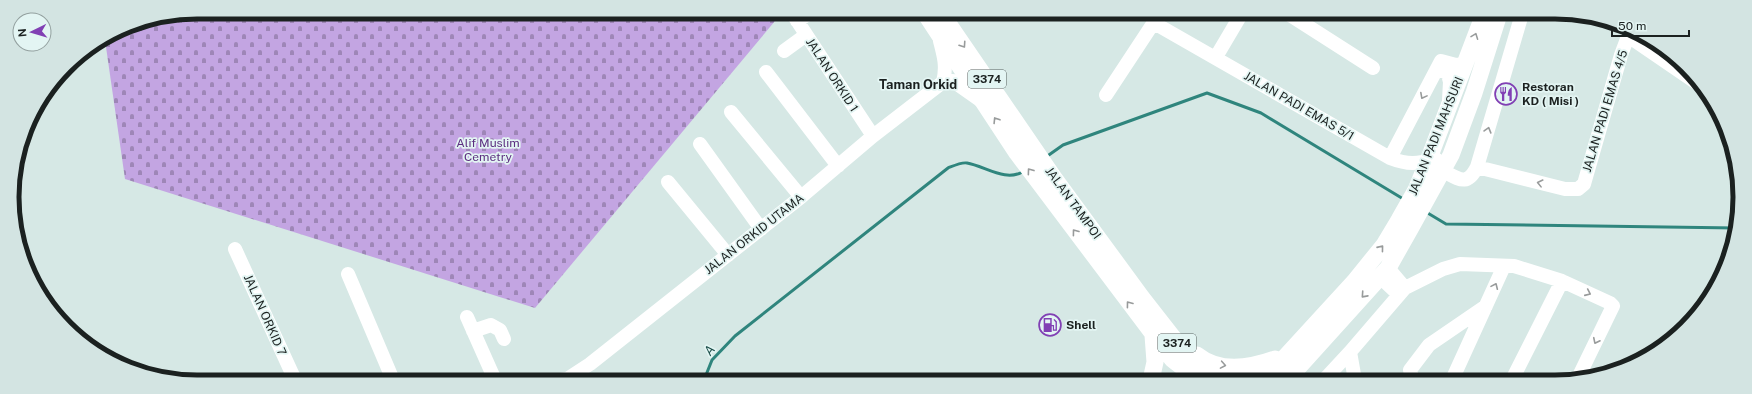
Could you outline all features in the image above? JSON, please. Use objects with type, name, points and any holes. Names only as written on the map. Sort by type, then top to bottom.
[{"type":"main road","name":"JALAN TAMPOI","points":[[930,19],[986,103],[1017,153],[1049,183],[1142,298],[1184,353],[1212,375]]},
{"type":"main road","name":"JALAN TAMPOI","points":[[945,19],[1032,145],[1049,183],[1153,335],[1172,359],[1188,375]]},
{"type":"main road","name":"JALAN PADI MAHSURI","points":[[1421,194],[1428,161],[1482,19]]},
{"type":"main road","name":"JALAN PADI MAHSURI","points":[[1291,375],[1384,272],[1404,225],[1421,194],[1443,171],[1451,155],[1474,93],[1497,19]]},
{"type":"main road","name":"JALAN PADI MAHSURI","points":[[1264,375],[1268,373],[1286,355],[1354,282],[1384,245],[1404,225]]},
{"type":"main road","points":[[1142,298],[1161,312],[1185,344],[1201,358],[1210,363],[1234,367],[1256,366],[1286,355]]},
{"type":"main road","points":[[1153,335],[1155,362],[1153,375]]},
{"type":"street","name":"JALAN ORKID 1","points":[[795,19],[873,136]]},
{"type":"street","points":[[1106,95],[1156,19]]},
{"type":"street","name":"JALAN PADI EMAS 5/1","points":[[1159,19],[1216,57],[1339,130],[1390,158],[1408,164],[1451,155]]},
{"type":"street","points":[[1216,57],[1238,19]]},
{"type":"street","points":[[1296,19],[1373,68]]},
{"type":"street","points":[[1443,171],[1461,180],[1468,180],[1473,176],[1478,167],[1521,19]]},
{"type":"street","points":[[938,30],[945,59],[946,71],[943,82],[953,81],[986,103]]},
{"type":"street","points":[[784,52],[806,35]]},
{"type":"street","name":"JALAN PADI EMAS 4/5","points":[[1478,167],[1565,189],[1578,189],[1584,184],[1602,116],[1629,35]]},
{"type":"street","points":[[1632,36],[1682,72]]},
{"type":"street","points":[[1439,64],[1465,64]]},
{"type":"street","points":[[1390,158],[1439,64]]},
{"type":"street","points":[[1439,64],[1448,74],[1450,82],[1448,108]]},
{"type":"street","points":[[766,72],[838,166]]},
{"type":"street","name":"JALAN ORKID UTAMA","points":[[573,375],[590,364],[761,229],[873,136],[943,82]]},
{"type":"street","points":[[731,112],[801,197]]},
{"type":"street","points":[[700,144],[761,229]]},
{"type":"street","points":[[668,182],[728,255]]},
{"type":"street","name":"JALAN ORKID 7","points":[[235,249],[293,375]]},
{"type":"street","points":[[1329,375],[1402,292],[1444,268],[1460,264],[1514,266],[1562,281],[1610,303],[1613,306],[1581,373]]},
{"type":"street","points":[[1454,375],[1504,266]]},
{"type":"street","points":[[1384,272],[1402,292]]},
{"type":"street","points":[[348,274],[391,375]]},
{"type":"street","points":[[1515,375],[1562,281]]},
{"type":"street","points":[[1412,375],[1410,370],[1429,345],[1486,306]]},
{"type":"street","points":[[467,317],[493,375]]},
{"type":"street","points":[[473,330],[491,326],[500,330],[504,339]]},
{"type":"street","points":[[1350,352],[1354,375]]},
{"type":"green space","name":"Alif Muslim Cemetry","points":[[185,19],[768,19],[775,21],[535,308],[125,179],[106,44],[118,37],[140,28],[162,22]]},
{"type":"waterway","points":[[1046,157],[1063,145],[1207,93],[1261,113],[1405,200]]},
{"type":"waterway","name":"A","points":[[706,375],[712,360],[735,336],[948,168],[957,164],[967,163],[1003,175],[1017,174],[1024,171]]},
{"type":"waterway","points":[[1426,212],[1446,224],[1730,228]]},
{"type":"place","name":"Restoran KD ( Misi )","points":[[1506,94]]},
{"type":"place","name":"Shell","points":[[1050,325]]},
{"type":"district","name":"Taman Orkid","points":[[918,84]]}]
